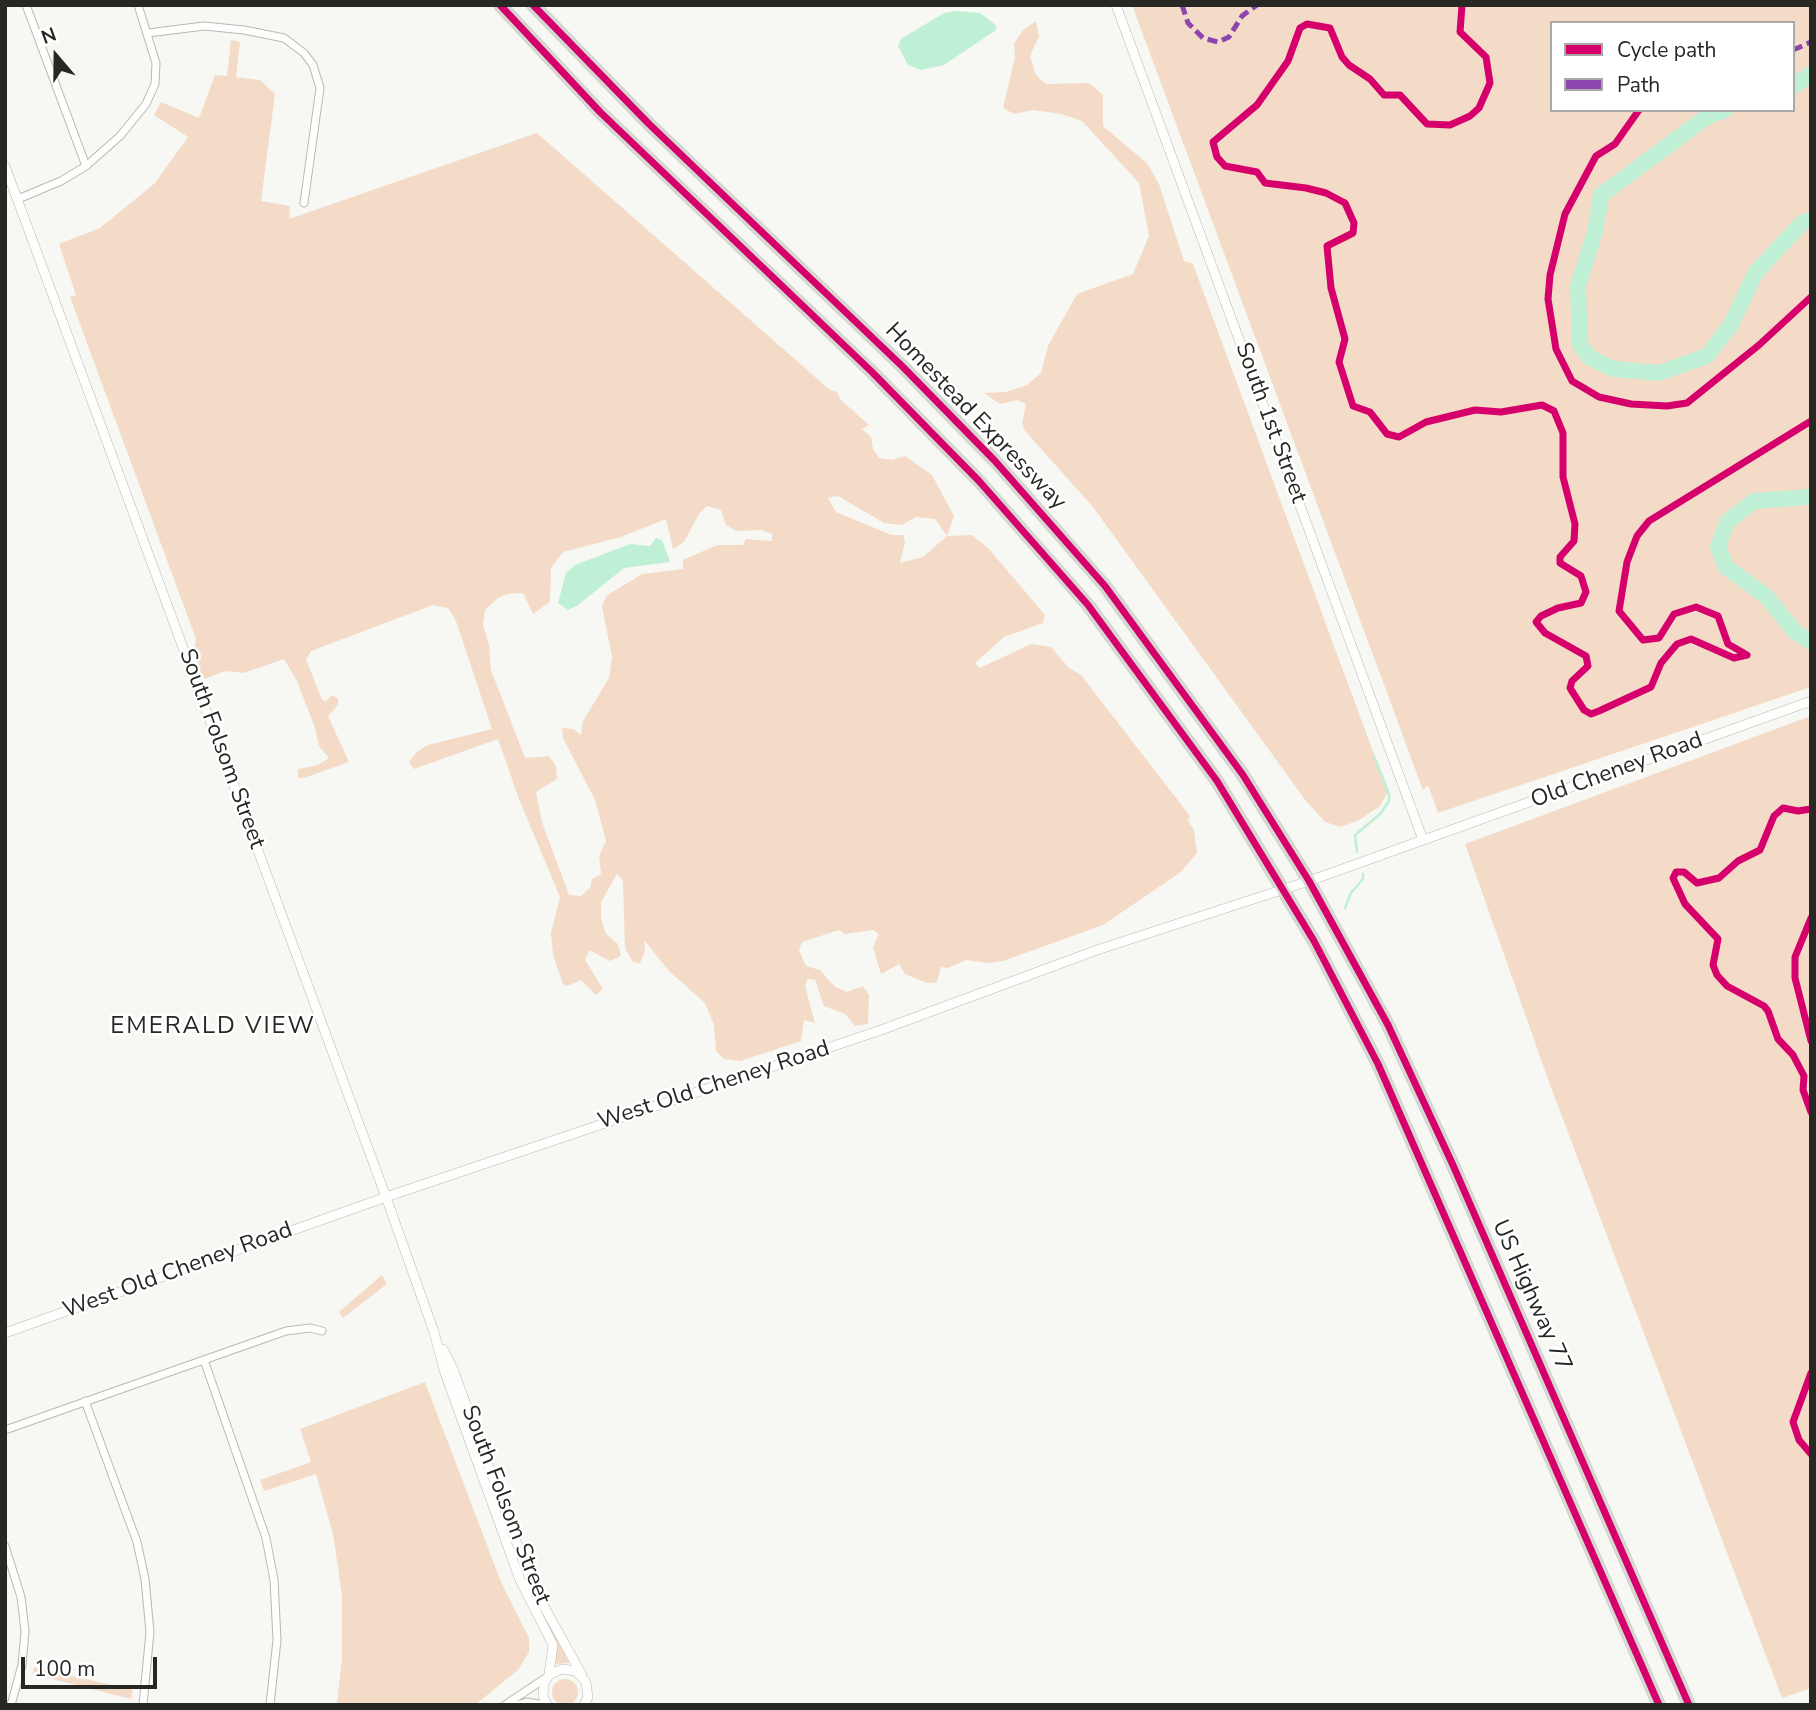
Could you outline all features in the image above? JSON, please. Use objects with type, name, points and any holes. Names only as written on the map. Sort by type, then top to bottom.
[{"type":"highway","name":"Homestead Expressway","points":[[500,5],[600,112],[928,427],[1032,539],[1126,653],[1183,731],[1298,914]]},
{"type":"highway","name":"Homestead Expressway","points":[[533,5],[649,124],[946,410],[1051,522],[1105,586],[1197,708],[1243,775],[1325,909]]},
{"type":"highway","name":"US Highway 77","points":[[1325,909],[1388,1025],[1422,1095],[1689,1705]]},
{"type":"highway","name":"US Highway 77","points":[[1298,914],[1348,1003],[1409,1132],[1659,1705]]},
{"type":"street","points":[[26,5],[86,166]]},
{"type":"street","points":[[18,199],[61,181],[86,166],[120,136],[151,95],[156,63],[138,5]]},
{"type":"street","name":"South 1st Street","points":[[1116,5],[1423,840]]},
{"type":"street","points":[[148,33],[204,26],[244,30],[284,38],[304,53],[313,65],[320,88],[304,203]]},
{"type":"street","name":"South Folsom Street","points":[[5,166],[386,1197],[434,1332],[445,1373],[520,1580],[553,1645],[548,1676],[542,1689],[545,1705]]},
{"type":"street","name":"Old Cheney Road","points":[[1423,840],[1811,701]]},
{"type":"street","name":"West Old Cheney Road","points":[[5,1334],[386,1197],[795,1060],[1097,950],[1309,881],[1423,840]]},
{"type":"street","points":[[5,1430],[286,1331],[310,1328],[322,1331]]},
{"type":"street","name":"South Folsom Street","points":[[434,1332],[453,1369],[532,1585],[582,1675]]},
{"type":"street","points":[[204,1360],[255,1502],[268,1548],[274,1580],[277,1640],[270,1705]]},
{"type":"street","points":[[85,1401],[137,1542],[145,1578],[150,1632],[144,1704]]},
{"type":"street","points":[[5,1546],[22,1597],[25,1631],[22,1665],[11,1705]]},
{"type":"street","points":[[505,1705],[548,1676],[569,1669],[582,1675],[588,1689],[584,1705]]},
{"type":"street","points":[[517,1705],[545,1705]]},
{"type":"shaded area","points":[[1132,5],[1811,5],[1811,687],[1438,813],[1428,785],[1423,790]]},
{"type":"shaded area","points":[[944,13],[980,13],[996,25],[996,30],[944,65],[921,70],[908,65],[898,46],[901,39]]},
{"type":"shaded area","points":[[1036,21],[1039,36],[1030,56],[1036,75],[1046,84],[1089,83],[1103,95],[1103,126],[1147,163],[1159,184],[1184,261],[1193,264],[1388,792],[1380,806],[1359,820],[1341,827],[1325,822],[1306,801],[1093,507],[1025,431],[1022,424],[1026,404],[1017,400],[1000,404],[984,393],[1006,392],[1027,385],[1041,373],[1048,346],[1077,294],[1133,274],[1149,236],[1139,183],[1082,121],[1061,114],[1033,110],[1014,114],[1003,108],[1015,57],[1014,44],[1023,30]]},
{"type":"shaded area","points":[[231,40],[240,42],[236,77],[260,80],[275,94],[261,201],[290,206],[289,219],[537,133],[830,390],[837,392],[841,400],[869,425],[862,429],[871,437],[873,449],[879,458],[892,460],[905,456],[932,475],[954,516],[947,536],[972,535],[989,549],[1045,615],[1043,623],[1004,637],[975,663],[980,668],[1031,644],[1051,647],[1068,667],[1081,675],[1190,816],[1188,821],[1194,830],[1197,853],[1181,872],[1103,925],[1003,961],[989,963],[966,960],[948,968],[941,967],[937,982],[927,983],[905,974],[899,964],[881,974],[873,947],[879,934],[873,930],[845,934],[839,930],[802,942],[799,950],[806,966],[820,970],[835,987],[847,992],[863,986],[869,995],[868,1024],[855,1026],[845,1014],[824,1006],[815,980],[808,979],[805,986],[815,1023],[804,1020],[801,1041],[740,1061],[724,1059],[716,1051],[714,1025],[705,1003],[669,971],[644,940],[645,952],[640,963],[633,962],[625,948],[623,881],[617,874],[601,902],[601,919],[606,934],[618,944],[621,956],[610,961],[589,950],[585,960],[603,989],[596,995],[581,980],[567,986],[563,984],[553,955],[551,933],[560,897],[519,799],[498,739],[414,769],[409,762],[417,752],[428,745],[492,729],[456,621],[448,608],[433,605],[311,651],[306,659],[322,700],[326,701],[332,695],[338,699],[338,705],[328,716],[349,762],[298,778],[298,769],[318,765],[329,758],[319,746],[297,681],[284,659],[244,673],[225,671],[205,679],[201,673],[194,652],[196,639],[70,297],[76,295],[59,244],[100,228],[155,183],[188,137],[154,115],[161,102],[199,118],[215,75],[227,76]],"holes":[[[838,496],[884,523],[902,525],[916,517],[935,519],[947,536],[923,557],[900,563],[905,542],[903,535],[892,535],[836,512],[828,498]],[[707,506],[721,510],[726,525],[736,531],[761,530],[772,534],[772,541],[746,539],[743,545],[717,545],[683,560],[683,569],[642,574],[606,596],[602,607],[612,657],[609,678],[583,721],[581,735],[573,729],[562,728],[563,738],[595,800],[606,841],[599,856],[601,874],[592,879],[590,888],[581,896],[569,895],[542,822],[536,792],[557,779],[556,766],[549,756],[525,758],[491,670],[489,645],[483,625],[485,610],[498,598],[508,594],[523,593],[533,614],[550,602],[551,568],[563,552],[621,537],[666,519],[673,549],[684,542],[699,514]]]},
{"type":"shaded area","points":[[656,538],[662,540],[670,562],[624,568],[578,605],[568,610],[558,603],[566,573],[575,565],[630,544],[650,546]]},
{"type":"shaded area","points":[[1811,716],[1811,1688],[1782,1698],[1550,1085],[1465,844]]},
{"type":"shaded area","points":[[382,1275],[387,1284],[343,1318],[339,1312]]},
{"type":"shaded area","points":[[450,1370],[523,1569],[569,1663],[556,1664],[555,1641],[503,1529],[447,1371]]},
{"type":"shaded area","points":[[425,1382],[501,1582],[529,1638],[529,1652],[518,1670],[475,1705],[337,1705],[342,1657],[342,1595],[333,1534],[316,1474],[264,1491],[260,1480],[311,1462],[300,1429]]},
{"type":"shaded area","points":[[34,1667],[133,1690],[131,1699],[33,1674]]},
{"type":"shaded area","points":[[565,1679],[574,1683],[578,1692],[574,1701],[565,1705],[556,1701],[552,1692],[556,1683]]},
{"type":"waterway","points":[[1795,85],[1811,74]]},
{"type":"waterway","points":[[1719,112],[1708,116],[1601,195],[1595,232],[1578,286],[1580,345],[1590,358],[1614,369],[1659,373],[1707,356],[1730,326],[1756,272],[1802,223],[1811,219]]},
{"type":"waterway","points":[[1811,497],[1754,501],[1727,522],[1718,547],[1726,567],[1767,597],[1795,632],[1811,642]]},
{"type":"waterway","points":[[1357,852],[1355,835],[1380,814],[1389,801],[1389,794],[1374,756]]},
{"type":"waterway","points":[[1345,908],[1351,893],[1363,879],[1363,874]]},
{"type":"marked path","points":[[1182,5],[1188,23],[1203,38],[1218,42],[1229,37],[1242,16],[1257,5]]},
{"type":"marked path","points":[[1795,49],[1811,42]]},
{"type":"cycle path","points":[[500,5],[600,112],[872,372],[979,481],[1088,605],[1217,781],[1314,941],[1378,1064],[1659,1705]]},
{"type":"cycle path","points":[[533,5],[649,124],[903,367],[995,461],[1105,586],[1243,775],[1309,881],[1388,1025],[1452,1163],[1689,1705]]},
{"type":"cycle path","points":[[1462,5],[1460,32],[1486,57],[1490,83],[1479,108],[1470,116],[1450,125],[1427,124],[1400,95],[1384,95],[1370,79],[1349,65],[1342,57],[1330,28],[1307,24],[1300,28],[1288,61],[1257,105],[1213,142],[1217,157],[1225,166],[1257,172],[1265,183],[1306,188],[1326,193],[1345,203],[1354,223],[1353,233],[1327,246],[1331,288],[1345,339],[1339,362],[1353,406],[1370,412],[1387,434],[1399,437],[1426,422],[1475,410],[1501,412],[1542,405],[1554,411],[1563,433],[1563,477],[1575,524],[1574,541],[1560,557],[1560,563],[1581,576],[1586,592],[1581,603],[1558,608],[1541,616],[1536,622],[1545,633],[1586,656],[1588,666],[1572,681],[1570,688],[1584,710],[1591,714],[1651,687],[1661,663],[1677,644],[1691,639],[1734,658],[1747,655]]},
{"type":"cycle path","points":[[1638,112],[1615,144],[1596,156],[1565,214],[1550,275],[1548,299],[1556,349],[1572,381],[1599,397],[1631,404],[1667,406],[1687,403],[1759,345],[1811,297]]},
{"type":"cycle path","points":[[1747,655],[1728,644],[1718,616],[1696,607],[1674,614],[1659,638],[1643,640],[1619,611],[1627,562],[1637,536],[1649,521],[1811,421]]},
{"type":"cycle path","points":[[1811,809],[1798,811],[1783,808],[1774,816],[1760,850],[1738,861],[1719,878],[1697,883],[1684,872],[1676,872],[1673,878],[1685,904],[1718,939],[1713,965],[1717,975],[1727,986],[1764,1006],[1768,1011],[1778,1039],[1793,1055],[1804,1076],[1803,1090],[1811,1112]]},
{"type":"cycle path","points":[[1811,918],[1795,957],[1795,978],[1811,1041]]},
{"type":"cycle path","points":[[1811,1373],[1793,1422],[1799,1440],[1811,1454]]},
{"type":"district","name":"EMERALD VIEW","points":[[213,1027]]}]
